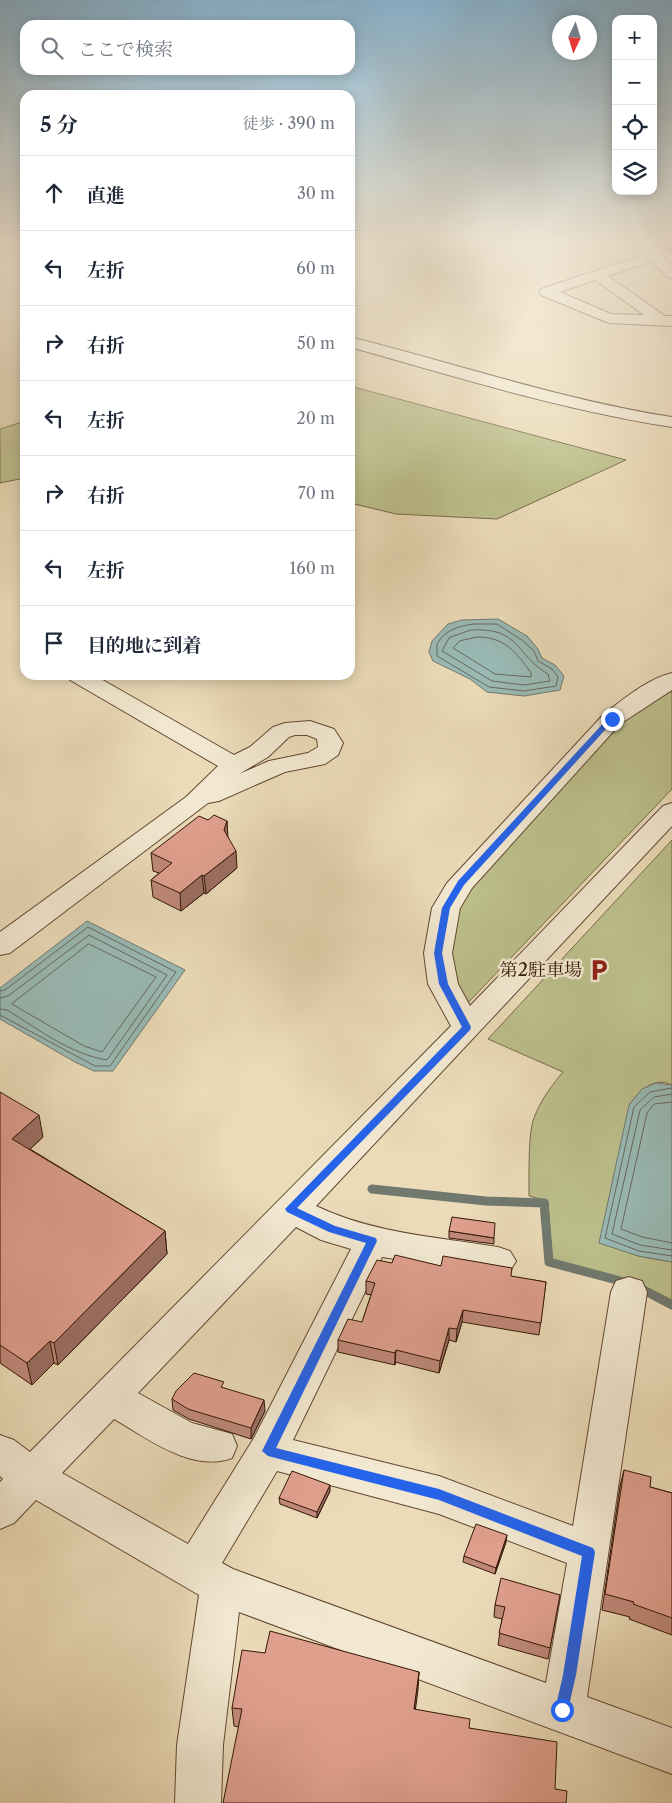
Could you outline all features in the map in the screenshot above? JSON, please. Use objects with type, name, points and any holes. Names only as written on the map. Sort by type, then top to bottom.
[{"type":"street","points":[[355,343],[516,389],[627,415],[672,422]]},
{"type":"street","points":[[87,680],[234,764]]},
{"type":"street","points":[[467,1027],[443,984],[438,953],[446,908],[461,883],[612,719],[635,702],[672,680]]},
{"type":"street","points":[[0,946],[195,802],[234,764],[259,752],[281,732],[293,728],[310,728],[326,734],[331,743],[329,750],[316,760],[278,766],[195,802]]},
{"type":"street","points":[[0,1510],[15,1464],[108,1396],[467,1027],[672,811]]},
{"type":"street","points":[[290,1209],[333,1230],[372,1241],[498,1261]]},
{"type":"street","points":[[198,1803],[208,1577],[372,1241]]},
{"type":"street","points":[[562,1710],[570,1675],[629,1292]]},
{"type":"street","points":[[108,1396],[185,1440],[218,1446]]},
{"type":"street","points":[[268,1451],[439,1495],[589,1552]]},
{"type":"street","points":[[15,1464],[208,1577],[672,1751]]},
{"type":"green space","points":[[355,387],[626,460],[497,519],[396,514],[355,504]]},
{"type":"green space","points":[[20,423],[20,479],[0,483],[0,429]]},
{"type":"green space","points":[[672,687],[672,789],[464,1007],[448,960],[453,916],[468,885],[640,704]]},
{"type":"green space","points":[[672,840],[672,1085],[659,1082],[648,1086],[629,1105],[638,1256],[672,1262],[672,1300],[635,1282],[552,1260],[548,1201],[529,1196],[530,1144],[532,1125],[540,1105],[563,1072],[488,1039]]},
{"type":"water","points":[[498,619],[527,636],[538,649],[542,658],[555,665],[564,676],[560,690],[524,696],[487,692],[470,679],[433,661],[429,652],[432,641],[448,624],[462,620]]},
{"type":"water","points":[[87,921],[185,970],[113,1071],[94,1071],[0,1019],[0,988]]},
{"type":"water","points":[[656,1083],[672,1085],[672,1262],[638,1256],[599,1243],[629,1105],[642,1089]]},
{"type":"building","points":[[214,815],[227,821],[224,830],[236,851],[180,893],[151,880],[172,863],[151,853],[199,816],[208,820]]},
{"type":"building","points":[[0,1092],[39,1115],[12,1139],[165,1231],[54,1343],[50,1341],[27,1363],[0,1345]]},
{"type":"building","points":[[452,1217],[495,1223],[494,1238],[449,1231]]},
{"type":"building","points":[[395,1255],[441,1266],[443,1256],[512,1268],[511,1276],[546,1282],[541,1323],[463,1310],[457,1329],[449,1328],[440,1361],[396,1350],[395,1353],[338,1340],[348,1319],[362,1322],[375,1283],[366,1281],[377,1260],[392,1263]]},
{"type":"building","points":[[194,1373],[224,1382],[221,1387],[264,1400],[251,1428],[188,1409],[172,1399],[176,1391]]},
{"type":"building","points":[[624,1470],[651,1477],[650,1487],[672,1493],[672,1618],[633,1604],[634,1602],[605,1594]]},
{"type":"building","points":[[292,1471],[330,1485],[317,1512],[279,1498]]},
{"type":"building","points":[[476,1524],[507,1535],[496,1568],[464,1556]]},
{"type":"building","points":[[501,1578],[560,1595],[550,1648],[499,1633],[505,1607],[495,1605]]},
{"type":"building","points":[[270,1631],[419,1672],[414,1709],[470,1719],[469,1728],[557,1742],[555,1789],[567,1791],[566,1803],[223,1803],[242,1709],[232,1708],[242,1650],[265,1653]]},
{"type":"waterway","points":[[372,1189],[486,1201],[544,1203],[549,1262],[628,1283]]},
{"type":"waterway","points":[[638,1287],[672,1305]]},
{"type":"place","name":"第2駐車場","points":[[599,970]]},
{"type":"route","points":[[562,1710],[570,1675],[589,1552],[439,1495],[268,1451],[372,1241],[333,1230],[290,1209],[467,1027],[443,984],[438,953],[446,908],[461,883],[612,719]]}]
